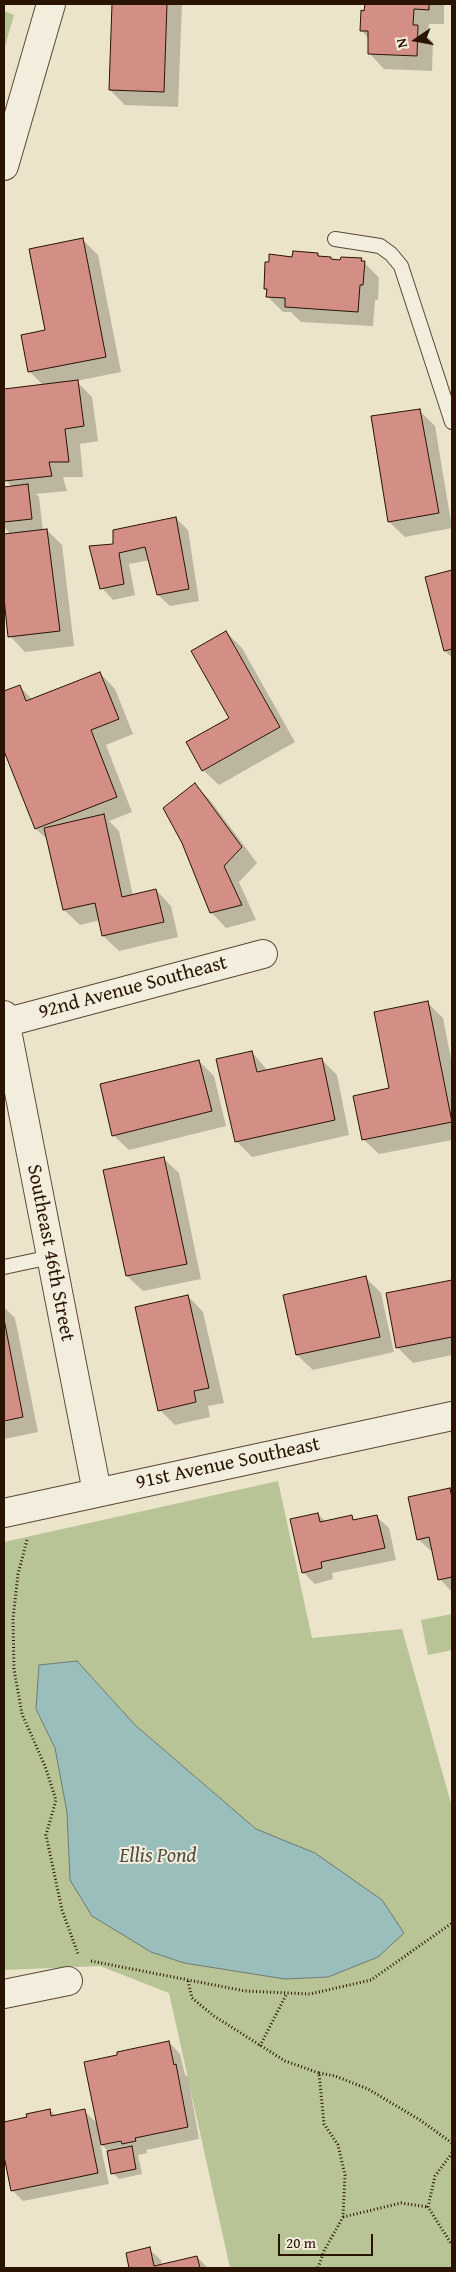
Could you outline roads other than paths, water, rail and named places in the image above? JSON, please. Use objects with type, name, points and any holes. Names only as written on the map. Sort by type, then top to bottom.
[{"type":"street","points":[[6,153],[51,4]]},
{"type":"street","name":"92nd Avenue Southeast","points":[[4,1020],[264,954]]},
{"type":"street","name":"Southeast 46th Street","points":[[4,1020],[97,1492]]},
{"type":"street","name":"91st Avenue Southeast","points":[[4,1513],[452,1416]]},
{"type":"street","points":[[4,1994],[74,1970]]},
{"type":"lane","points":[[335,239],[380,246],[391,254],[401,266],[452,422]]},
{"type":"lane","points":[[4,1267],[51,1257]]},
{"type":"water","name":"Ellis Pond","points":[[77,1661],[135,1725],[256,1829],[315,1853],[382,1900],[404,1933],[378,1957],[328,1977],[285,1979],[184,1963],[151,1952],[92,1916],[70,1880],[67,1812],[55,1748],[36,1709],[39,1665]]}]
